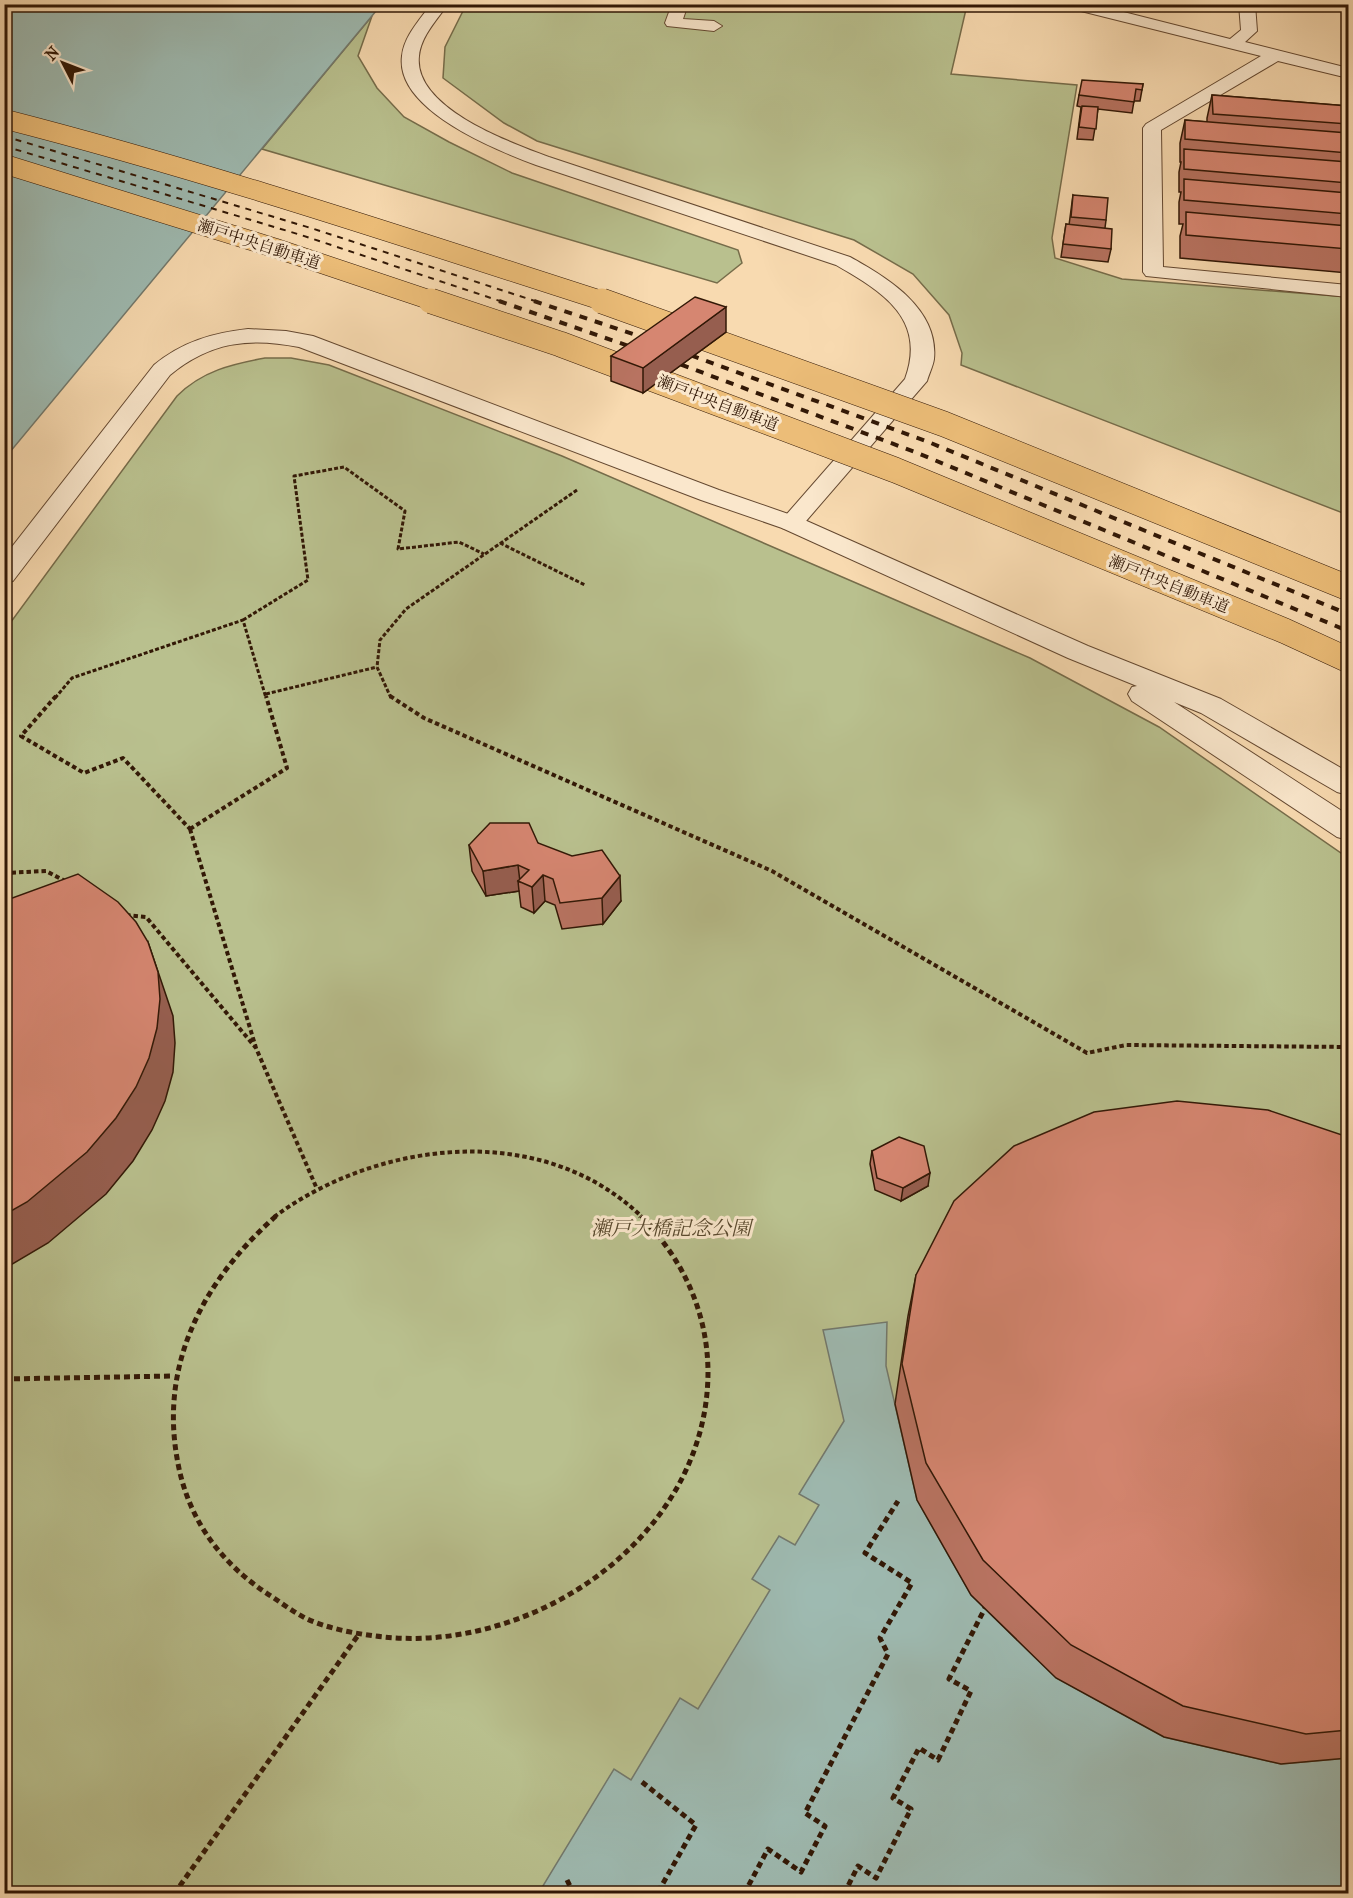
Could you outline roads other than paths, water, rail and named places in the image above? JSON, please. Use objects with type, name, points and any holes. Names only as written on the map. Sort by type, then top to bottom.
[{"type":"highway","points":[[4,119],[82,139],[339,216],[615,305],[944,424],[1348,588]]},
{"type":"highway","name":"瀬戸中央自動車道","points":[[4,164],[275,248],[560,344],[895,470],[1284,631],[1348,660]]},
{"type":"street","points":[[4,575],[162,370],[182,354],[218,340],[263,335],[305,341],[791,523],[1078,652],[1211,706],[1348,785]]},
{"type":"street","points":[[1078,652],[1348,829]]},
{"type":"lane","points":[[440,4],[419,32],[410,49],[410,66],[417,84],[432,102],[457,121],[499,143],[553,165],[843,261],[873,277],[901,301],[915,320],[924,358],[916,381],[791,523]]},
{"type":"lane","points":[[680,4],[673,23],[714,26]]},
{"type":"lane","points":[[1071,4],[1348,73]]},
{"type":"lane","points":[[1233,44],[1249,31],[1247,4]]},
{"type":"lane","points":[[1276,55],[1152,128],[1154,272],[1348,291]]},
{"type":"water","points":[[5,5],[381,5],[5,458],[4,70],[11,67],[5,65]]},
{"type":"water","points":[[887,1322],[886,1366],[917,1500],[971,1595],[1056,1678],[1164,1737],[1281,1764],[1348,1758],[1348,1893],[538,1894],[614,1769],[631,1780],[680,1698],[698,1709],[770,1590],[752,1579],[779,1536],[795,1545],[819,1505],[799,1494],[844,1421],[823,1330]]},
{"type":"railway","points":[[4,136],[314,229],[538,302]]},
{"type":"railway","points":[[4,146],[301,235],[503,302]]},
{"type":"railway","points":[[499,301],[643,351]]},
{"type":"railway","points":[[534,301],[654,341]]},
{"type":"railway","points":[[676,350],[926,441],[1348,614]]},
{"type":"railway","points":[[666,359],[915,452],[1348,631]]},
{"type":"park label","name":"瀬戸大橋記念公園","points":[[671,1228]]}]
